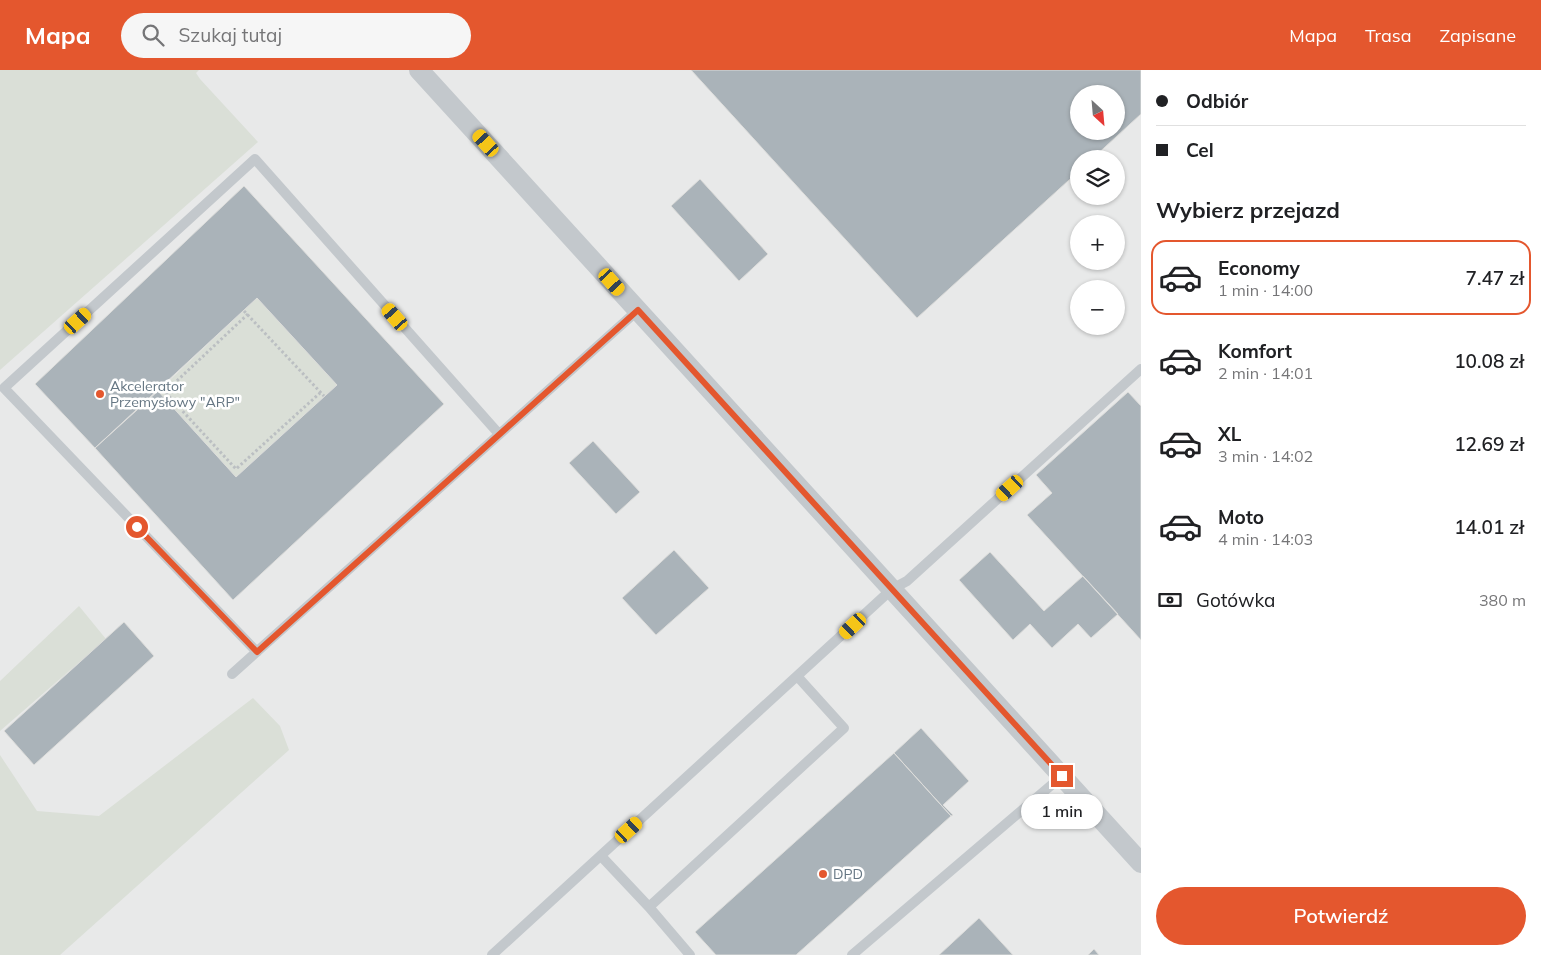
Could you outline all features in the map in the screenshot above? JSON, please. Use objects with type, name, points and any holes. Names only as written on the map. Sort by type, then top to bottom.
[{"type":"street","points":[[419,70],[1141,863]]},
{"type":"lane","points":[[257,652],[4,388],[255,159],[499,434]]},
{"type":"lane","points":[[232,674],[638,310]]},
{"type":"lane","points":[[492,955],[892,590],[907,580],[1141,369]]},
{"type":"lane","points":[[650,908],[844,728],[797,676]]},
{"type":"lane","points":[[852,955],[1062,776]]},
{"type":"lane","points":[[601,856],[650,908],[690,955]]},
{"type":"path","points":[[244,311],[324,396]]},
{"type":"path","points":[[248,314],[165,392],[236,469],[320,393]]},
{"type":"shaded area","points":[[0,70],[1141,70],[1141,955],[0,955]]},
{"type":"shaded area","points":[[0,70],[199,70],[196,73],[200,79],[258,142],[0,370]]},
{"type":"shaded area","points":[[257,298],[337,385],[236,477],[158,391]]},
{"type":"shaded area","points":[[79,606],[106,639],[0,731],[0,681]]},
{"type":"shaded area","points":[[253,698],[280,726],[289,750],[60,955],[0,955],[0,755],[37,811],[99,816]]},
{"type":"building","points":[[691,70],[1141,70],[1141,114],[1125,129],[1125,85],[1070,85],[1070,140],[1113,140],[1102,150],[1070,150],[1070,179],[917,318]]},
{"type":"building","points":[[700,179],[768,254],[739,281],[671,206]]},
{"type":"building","name":"Akcelerator Przemysłowy \"ARP\"","points":[[244,186],[444,404],[233,600],[35,384]],"holes":[[[257,298],[337,385],[236,477],[158,391],[95,448]]]},
{"type":"building","points":[[1128,392],[1141,406],[1141,640],[1027,515],[1052,493],[1036,475]]},
{"type":"building","points":[[593,441],[640,492],[616,514],[569,463]]},
{"type":"building","points":[[674,550],[709,588],[656,635],[622,598]]},
{"type":"building","points":[[990,552],[1044,611],[1083,576],[1118,614],[1091,638],[1078,624],[1052,648],[1030,624],[1013,640],[959,580]]},
{"type":"building","points":[[124,622],[154,656],[34,765],[4,731]]},
{"type":"building","points":[[921,728],[969,781],[943,805],[953,815],[951,816],[894,753]]},
{"type":"building","name":"DPD","points":[[894,753],[951,816],[796,955],[716,955],[695,932]]},
{"type":"building","points":[[979,918],[1013,955],[939,955]]},
{"type":"building","points":[[1094,949],[1099,955],[1088,955]]},
{"type":"place","name":"Akcelerator Przemysłowy \"ARP\"","points":[[100,394]]},
{"type":"place","name":"DPD","points":[[823,874]]},
{"type":"route","points":[[137,527],[257,652],[638,310],[1062,776]]}]
